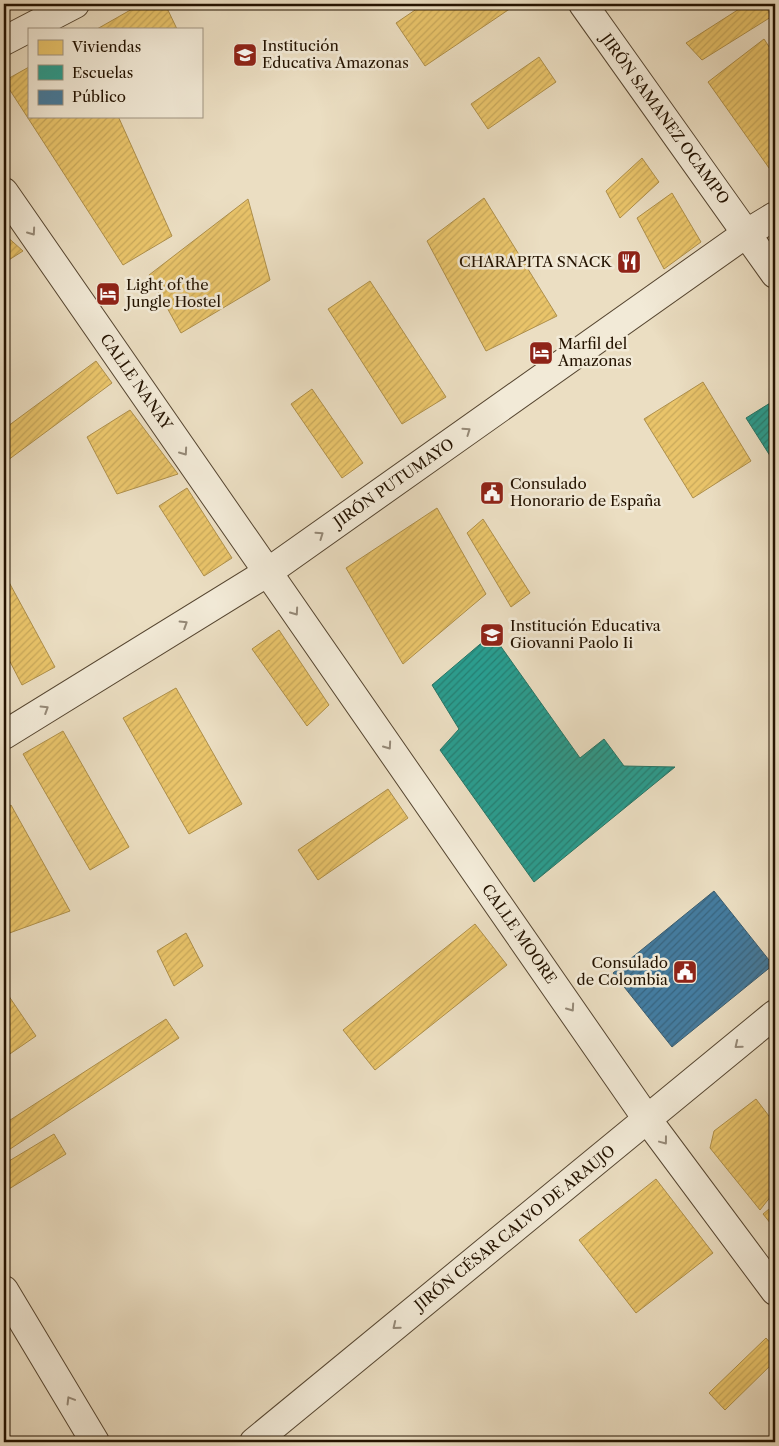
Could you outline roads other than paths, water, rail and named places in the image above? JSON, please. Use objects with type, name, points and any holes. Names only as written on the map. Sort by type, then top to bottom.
[{"type":"street","points":[[29,28],[75,4]]},
{"type":"street","name":"JIRÓN SAMANEZ OCAMPO","points":[[583,4],[775,274]]},
{"type":"street","points":[[4,41],[28,28]]},
{"type":"street","name":"CALLE NANAY","points":[[4,192],[268,572]]},
{"type":"street","name":"JIRÓN PUTUMAYO","points":[[4,735],[268,572],[747,233],[775,216]]},
{"type":"street","name":"CALLE MOORE","points":[[268,572],[647,1119],[775,1291]]},
{"type":"street","name":"JIRÓN CÉSAR CALVO DE ARAUJO","points":[[254,1442],[775,1014]]},
{"type":"street","points":[[4,1290],[95,1442]]},
{"type":"place","name":"Institución Educativa Amazonas","points":[[245,55]]},
{"type":"place","name":"CHARAPITA SNACK","points":[[629,262]]},
{"type":"place","name":"Light of the Jungle Hostel","points":[[108,294]]},
{"type":"place","name":"Marfil del Amazonas","points":[[541,353]]},
{"type":"place","name":"Consulado Honorario de España","points":[[492,493]]},
{"type":"place","name":"Institución Educativa Giovanni Paolo Ii","points":[[492,635]]},
{"type":"place","name":"Consulado de Colombia","points":[[685,972]]}]
